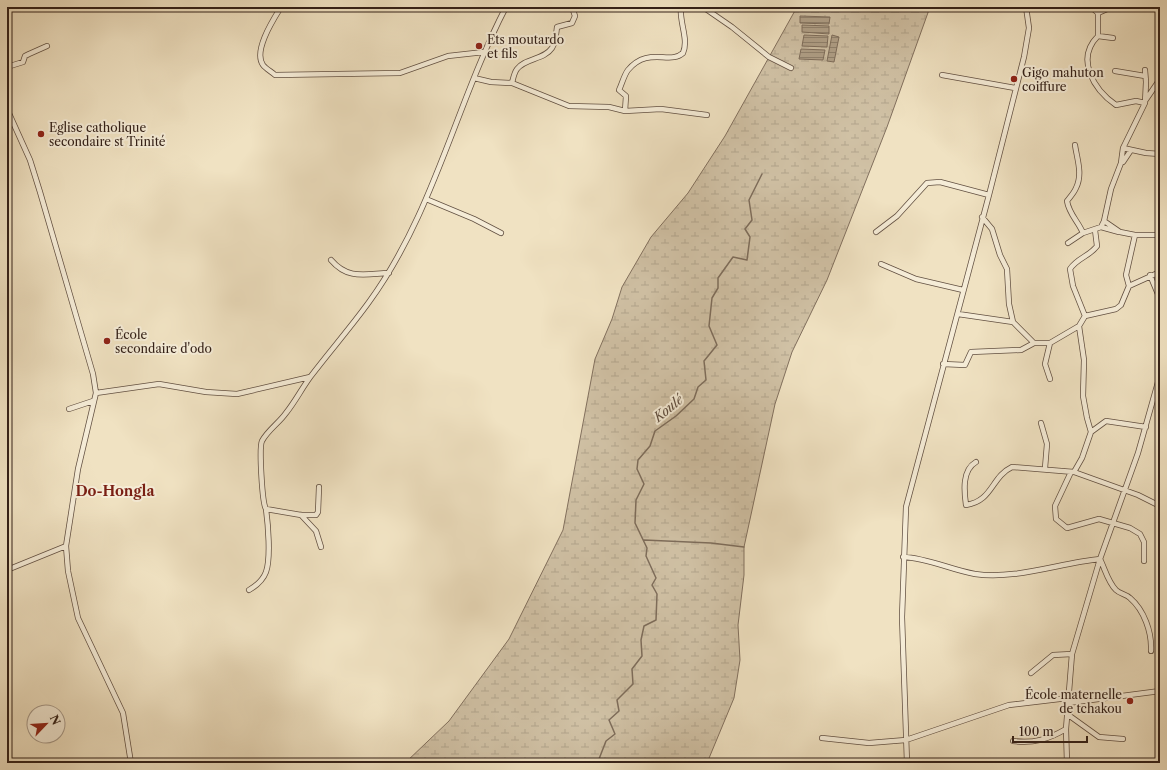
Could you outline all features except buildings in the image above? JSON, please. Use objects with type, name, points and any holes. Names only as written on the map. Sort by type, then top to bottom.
[{"type":"street","points":[[281,7],[270,26],[260,54],[263,65],[276,75],[400,73],[448,56],[484,52]]},
{"type":"street","points":[[249,590],[258,584],[266,572],[268,556],[266,509],[262,500],[263,468],[260,454],[262,441],[286,413],[310,378],[369,302],[389,273],[426,199],[484,52],[506,7]]},
{"type":"street","points":[[512,83],[517,69],[545,54],[551,49],[555,40],[557,27],[572,23],[575,16],[572,7]]},
{"type":"street","points":[[625,111],[626,96],[619,89],[628,70],[643,58],[677,56],[683,53],[685,43],[680,16],[681,7]]},
{"type":"street","points":[[703,7],[732,27],[768,57],[791,68]]},
{"type":"street","points":[[907,763],[902,656],[904,648],[902,617],[906,507],[989,195],[1030,28],[1026,7]]},
{"type":"street","points":[[1091,7],[1098,14],[1098,36],[1091,44],[1087,67],[1093,81],[1116,105],[1136,101],[1145,102]]},
{"type":"street","points":[[1098,14],[1112,7]]},
{"type":"street","points":[[1098,36],[1113,38]]},
{"type":"street","points":[[7,67],[23,62],[25,56],[46,46]]},
{"type":"street","points":[[1145,70],[1145,102]]},
{"type":"street","points":[[1115,71],[1145,76]]},
{"type":"street","points":[[942,75],[1015,88]]},
{"type":"street","points":[[474,78],[491,82],[512,83],[569,106],[609,107],[625,111],[661,109],[707,115]]},
{"type":"street","points":[[1146,82],[1159,82]]},
{"type":"street","points":[[1122,163],[1123,148],[1145,102],[1159,82]]},
{"type":"street","points":[[7,109],[30,160],[93,374],[96,393],[78,469],[66,546],[68,571],[78,618],[123,713],[131,763]]},
{"type":"street","points":[[1075,145],[1079,169],[1079,182],[1075,191],[1067,201],[1070,214],[1078,222],[1083,233]]},
{"type":"street","points":[[1123,148],[1160,154]]},
{"type":"street","points":[[1068,243],[1083,233],[1101,227],[1111,189],[1122,163],[1131,150]]},
{"type":"street","points":[[876,232],[897,216],[927,183],[940,182],[989,195]]},
{"type":"street","points":[[426,199],[474,219],[501,233]]},
{"type":"street","points":[[982,217],[992,229],[1000,255],[1007,269],[1009,304],[1013,322],[1034,342]]},
{"type":"street","points":[[1104,220],[1120,232]]},
{"type":"street","points":[[1101,227],[1135,235],[1160,235]]},
{"type":"street","points":[[1085,316],[1073,286],[1070,268],[1073,264],[1085,257],[1097,246],[1095,230]]},
{"type":"street","points":[[1130,286],[1126,275],[1135,235]]},
{"type":"street","points":[[331,260],[347,274],[389,273]]},
{"type":"street","points":[[881,264],[916,279],[963,290]]},
{"type":"street","points":[[943,364],[965,365],[971,352],[1021,350],[1034,342],[1050,343],[1079,326],[1085,316],[1116,309],[1121,305],[1130,286],[1150,275],[1160,272]]},
{"type":"street","points":[[1150,275],[1160,299]]},
{"type":"street","points":[[958,314],[1013,322]]},
{"type":"street","points":[[1079,326],[1084,360],[1083,396],[1086,418],[1091,432]]},
{"type":"street","points":[[1050,343],[1045,364],[1050,378]]},
{"type":"street","points":[[1067,763],[1066,729],[1072,654],[1100,559],[1125,491],[1146,427],[1160,375]]},
{"type":"street","points":[[96,393],[159,384],[206,392],[237,394],[310,378]]},
{"type":"street","points":[[69,409],[93,401]]},
{"type":"street","points":[[1144,561],[1144,542],[1140,534],[1130,528],[1099,519],[1067,528],[1056,519],[1055,506],[1072,472],[1082,458],[1091,432],[1108,420],[1146,427]]},
{"type":"street","points":[[1041,423],[1047,444],[1045,468]]},
{"type":"street","points":[[976,462],[970,465],[967,470],[965,488],[966,505],[976,503],[986,496],[1000,476],[1012,467],[1045,468],[1072,472],[1125,491],[1160,506]]},
{"type":"street","points":[[266,509],[301,515],[316,515],[318,512],[319,487]]},
{"type":"street","points":[[301,515],[316,531],[320,547]]},
{"type":"street","points":[[7,570],[66,546]]},
{"type":"street","points":[[903,557],[933,562],[975,574],[986,575],[1015,573],[1100,559]]},
{"type":"street","points":[[1100,559],[1111,584],[1117,591],[1128,596],[1139,608],[1152,637],[1151,651]]},
{"type":"street","points":[[1031,673],[1053,655],[1072,654]]},
{"type":"street","points":[[822,738],[869,743],[906,740],[1009,705],[1068,701],[1160,690]]},
{"type":"street","points":[[1067,714],[1099,737],[1122,739]]},
{"type":"street","points":[[1013,741],[1035,742],[1044,740],[1066,729]]},
{"type":"green space","points":[[797,7],[930,7],[887,127],[827,280],[792,352],[775,404],[744,547],[744,575],[738,625],[740,660],[734,698],[707,763],[405,763],[449,721],[509,639],[563,530],[595,359],[612,319],[622,287],[651,237],[688,193],[725,136]]},
{"type":"shaded area","points":[[800,16],[830,17],[829,24],[800,23]]},
{"type":"shaded area","points":[[802,25],[829,26],[829,34],[802,32]]},
{"type":"shaded area","points":[[804,35],[828,36],[827,47],[802,46]]},
{"type":"shaded area","points":[[832,35],[839,37],[834,62],[827,61]]},
{"type":"shaded area","points":[[801,49],[825,50],[823,60],[799,59]]},
{"type":"waterway","name":"Koulé","points":[[587,763],[599,759],[606,741],[615,734],[609,720],[619,711],[617,700],[633,684],[632,669],[642,656],[641,640],[644,626],[656,620],[657,594],[652,585],[656,578],[646,556],[647,548],[635,523],[636,500],[644,484],[637,469],[638,460],[650,446],[655,431],[676,416],[694,399],[698,387],[706,380],[704,361],[717,345],[709,326],[712,298],[718,288],[718,278],[733,257],[747,260],[750,237],[745,229],[752,220],[749,200],[762,174]]},
{"type":"waterway","points":[[644,540],[711,543],[744,547]]},
{"type":"place","name":"Ets moutardo et fils","points":[[479,46]]},
{"type":"place","name":"Gigo mahuton coiffure","points":[[1014,79]]},
{"type":"place","name":"Eglise catholique secondaire st Trinité","points":[[41,134]]},
{"type":"place","name":"École secondaire d'odo","points":[[107,341]]},
{"type":"place","name":"École maternelle de tchakou","points":[[1130,701]]},
{"type":"district","name":"Do-Hongla","points":[[115,491]]}]
